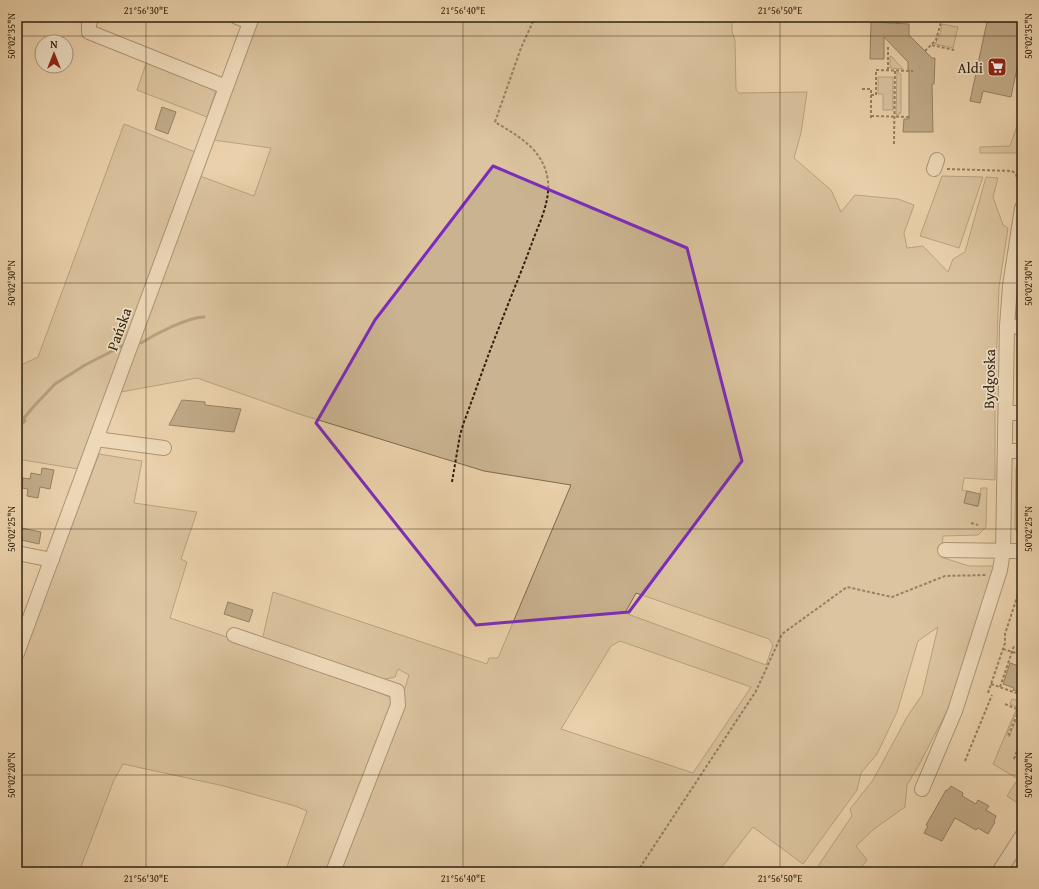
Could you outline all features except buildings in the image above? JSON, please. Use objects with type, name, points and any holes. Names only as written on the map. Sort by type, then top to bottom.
[{"type":"street","points":[[92,17],[89,24],[89,32],[226,88]]},
{"type":"street","points":[[237,17],[251,20]]},
{"type":"street","name":"Pańska","points":[[17,653],[251,20]]},
{"type":"street","name":"Bydgoska","points":[[922,789],[955,711],[999,575],[1003,551],[1007,326],[1010,286],[1022,208]]},
{"type":"street","points":[[1007,326],[1022,327]]},
{"type":"street","points":[[1006,413],[1022,413]]},
{"type":"street","points":[[96,439],[164,448]]},
{"type":"street","points":[[1005,451],[1022,451]]},
{"type":"street","points":[[945,550],[1022,551]]},
{"type":"street","points":[[17,553],[52,560]]},
{"type":"street","points":[[234,635],[397,690],[398,705],[333,872]]},
{"type":"street","points":[[999,872],[1022,836]]},
{"type":"path","points":[[452,482],[460,435],[464,422],[548,197],[548,182],[545,169],[536,151],[495,122],[521,48],[534,17]]},
{"type":"path","points":[[885,17],[885,22]]},
{"type":"path","points":[[898,17],[898,24]]},
{"type":"path","points":[[925,51],[932,45],[938,34],[941,22]]},
{"type":"path","points":[[932,45],[954,50]]},
{"type":"path","points":[[888,46],[888,70]]},
{"type":"path","points":[[871,96],[876,96],[876,70],[913,71]]},
{"type":"path","points":[[894,144],[895,70]]},
{"type":"path","points":[[862,89],[871,89],[871,120]]},
{"type":"path","points":[[871,116],[911,117]]},
{"type":"path","points":[[935,165],[1012,171],[1016,174],[1019,185],[1022,185]]},
{"type":"path","points":[[971,524],[978,525]]},
{"type":"path","points":[[637,872],[756,691],[782,634],[847,587],[892,597],[945,576],[999,575]]},
{"type":"path","points":[[988,693],[1005,643],[1005,634],[1022,585]]},
{"type":"path","points":[[1000,687],[1014,646]]},
{"type":"path","points":[[1003,649],[1022,655]]},
{"type":"path","points":[[991,684],[1021,694]]},
{"type":"path","points":[[965,761],[992,695]]},
{"type":"path","points":[[1005,704],[1019,710],[1009,734],[1010,736]]},
{"type":"path","points":[[1014,759],[1017,751]]},
{"type":"highlighted area","points":[[493,166],[687,248],[742,461],[629,612],[476,625],[316,423],[375,320]]},
{"type":"shaded area","points":[[256,17],[732,17],[732,31],[735,40],[736,90],[739,93],[807,92],[801,133],[794,158],[831,190],[841,212],[855,195],[898,199],[914,205],[904,233],[907,248],[923,246],[948,272],[953,259],[965,252],[986,177],[998,178],[993,197],[1003,225],[1008,228],[999,287],[995,394],[995,480],[964,478],[962,490],[967,491],[964,503],[978,507],[981,488],[987,488],[986,527],[978,535],[943,536],[941,557],[969,566],[996,566],[948,709],[907,785],[905,807],[874,829],[856,846],[867,860],[858,872],[814,872],[852,816],[850,809],[873,780],[907,717],[922,695],[938,627],[918,641],[897,712],[877,754],[861,773],[857,790],[803,864],[753,827],[718,872],[285,872],[307,811],[295,806],[224,786],[123,764],[114,780],[79,872],[31,872],[17,867],[17,670],[99,454],[142,461],[134,503],[197,512],[181,559],[187,562],[170,618],[266,650],[401,701],[409,675],[398,669],[395,677],[381,680],[262,641],[273,592],[487,664],[489,658],[498,658],[571,485],[484,471],[299,414],[197,378],[121,392],[200,176],[254,196],[271,148],[213,140]],"holes":[[[636,593],[769,639],[773,645],[766,665],[625,613]],[[620,641],[751,687],[693,773],[561,729],[611,646]]]},
{"type":"shaded area","points":[[942,24],[958,27],[953,48],[935,44],[940,35]]},
{"type":"shaded area","points":[[891,56],[903,69],[890,68]]},
{"type":"shaded area","points":[[147,61],[216,91],[207,117],[137,90]]},
{"type":"shaded area","points":[[897,72],[901,74],[901,113],[899,113],[899,115],[896,115]]},
{"type":"shaded area","points":[[878,77],[893,77],[893,110],[883,110],[883,94],[878,94]]},
{"type":"shaded area","points":[[1022,112],[1022,150],[1015,153],[980,153],[980,147],[1010,146]]},
{"type":"shaded area","points":[[124,124],[195,152],[78,469],[17,459],[17,367],[38,357]]},
{"type":"shaded area","points":[[942,176],[983,177],[959,248],[920,236]]},
{"type":"shaded area","points":[[1022,294],[1022,405],[1019,409],[1019,320]]},
{"type":"shaded area","points":[[1018,420],[1022,420],[1022,439],[1018,437]]},
{"type":"shaded area","points":[[1022,462],[1022,538],[1017,533],[1015,527],[1016,468],[1017,464]]},
{"type":"shaded area","points":[[1012,699],[1022,702],[1022,806],[1007,796],[1018,779],[993,764],[1016,710],[1007,734],[1009,737],[1021,709],[1010,704]]},
{"type":"waterway","points":[[141,343],[180,323],[204,317]]},
{"type":"waterway","points":[[17,427],[25,421],[24,418],[55,384],[85,365],[126,344]]},
{"type":"place","name":"Aldi","points":[[997,67]]}]
